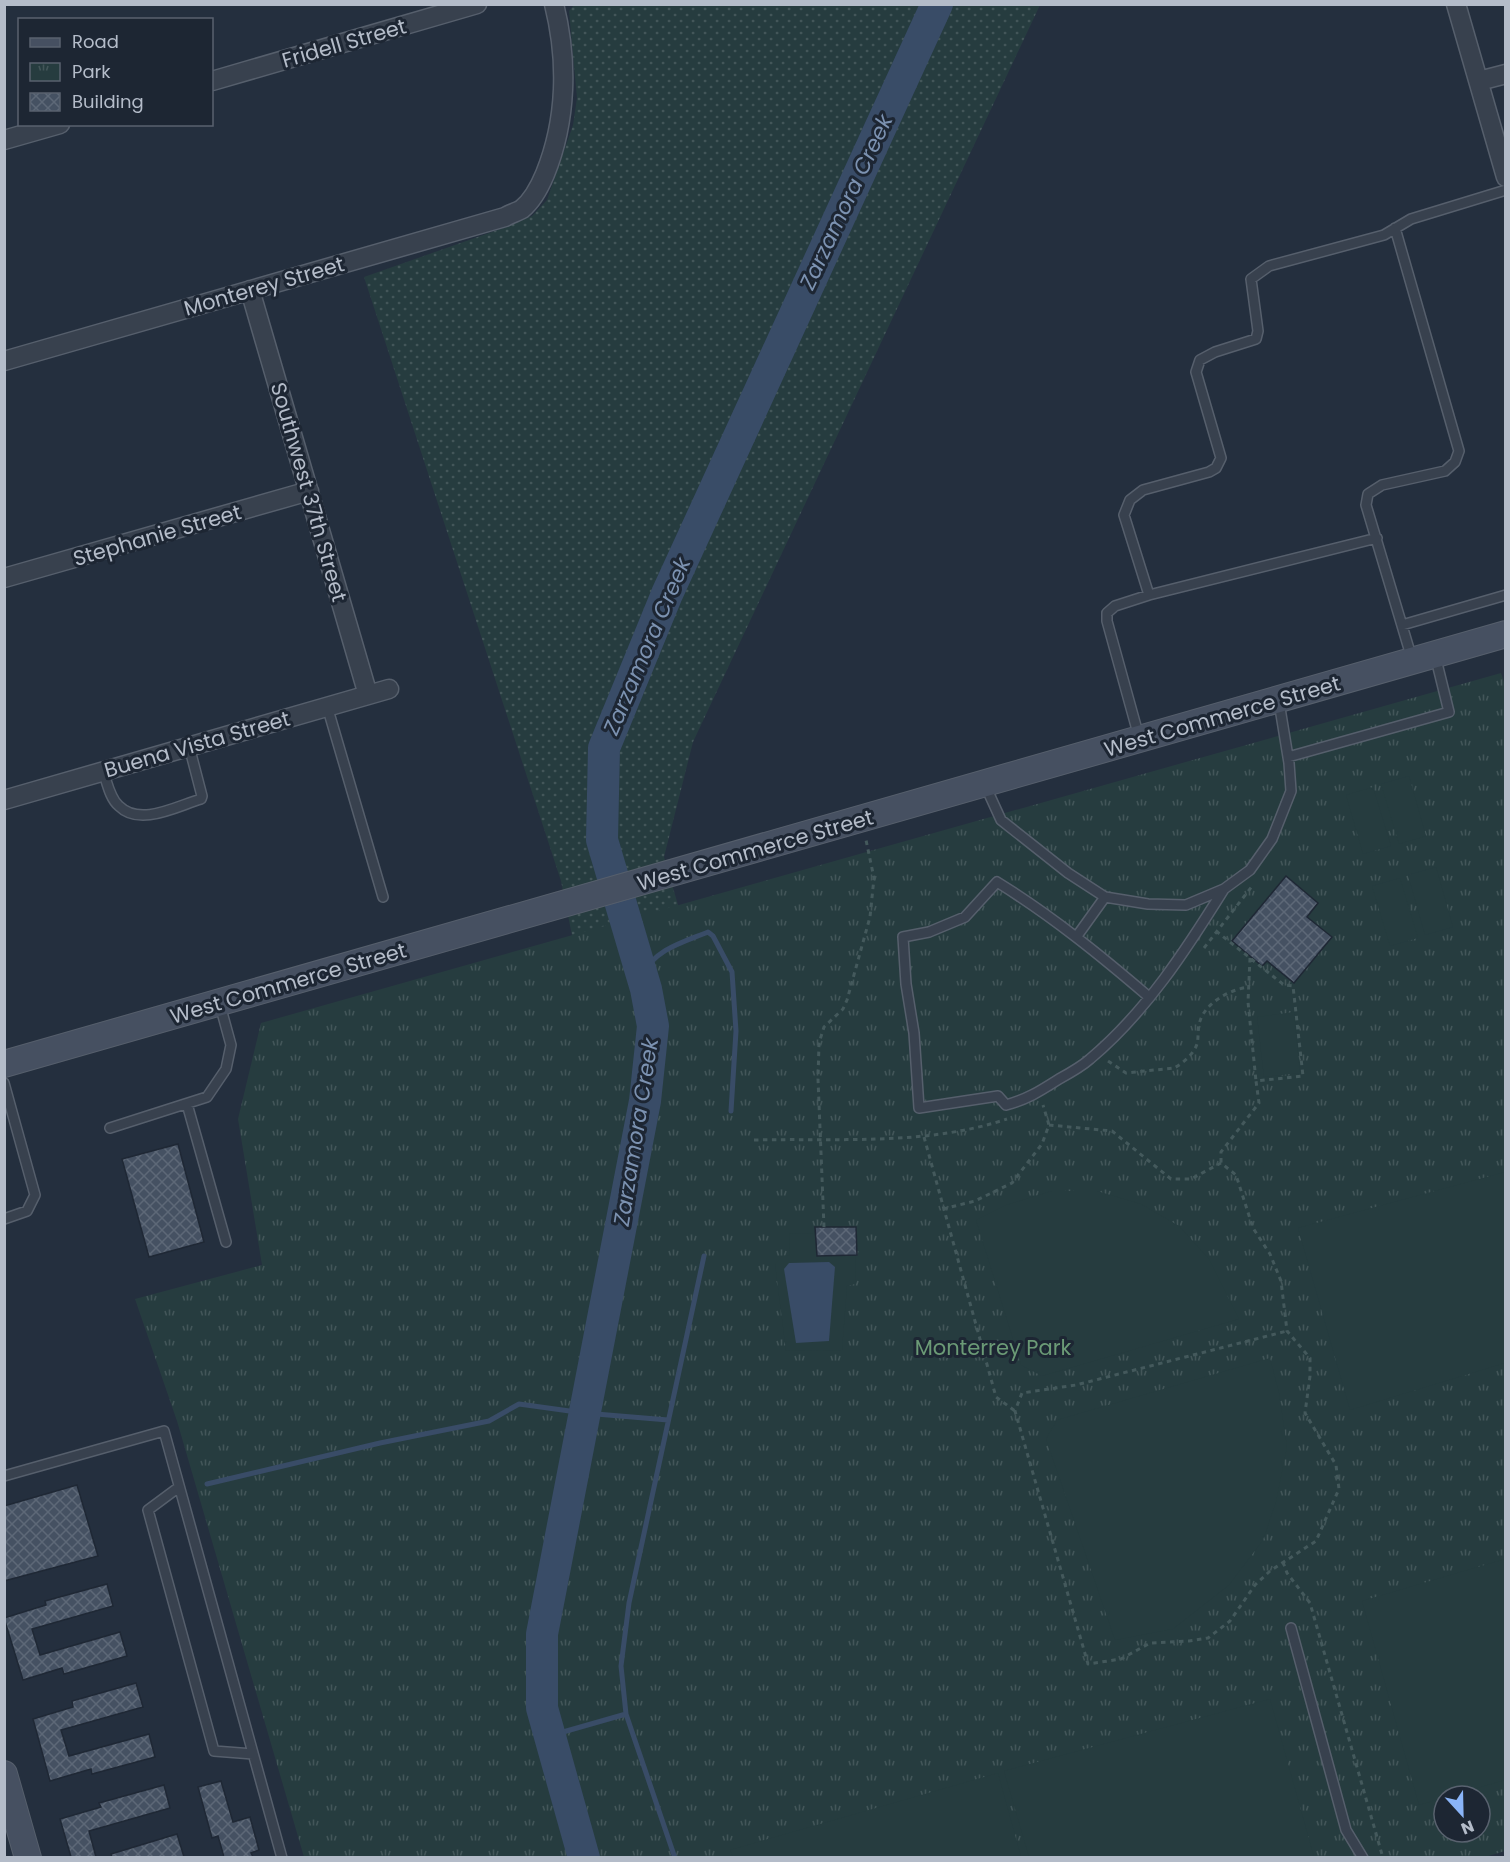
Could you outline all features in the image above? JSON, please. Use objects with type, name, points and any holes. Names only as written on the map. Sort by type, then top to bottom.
[{"type":"main road","name":"West Commerce Street","points":[[4,1064],[1506,634]]},
{"type":"main road","points":[[4,1774],[28,1857]]},
{"type":"street","name":"Fridell Street","points":[[213,81],[477,4]]},
{"type":"street","name":"Monterey Street","points":[[4,361],[505,217],[522,209],[541,184],[551,160],[562,105],[562,49],[554,4]]},
{"type":"street","points":[[1456,4],[1506,177]]},
{"type":"street","points":[[1479,81],[1506,74]]},
{"type":"street","points":[[4,141],[53,126]]},
{"type":"street","name":"Southwest 37th Street","points":[[250,290],[368,695]]},
{"type":"street","name":"Stephanie Street","points":[[4,578],[309,491]]},
{"type":"street","name":"Buena Vista Street","points":[[4,800],[388,689]]},
{"type":"lane","points":[[1149,595],[1125,515],[1130,500],[1143,490],[1209,472],[1216,468],[1221,458],[1196,372],[1200,360],[1215,352],[1256,339],[1258,331],[1251,279],[1269,266],[1384,235],[1411,219],[1506,189]]},
{"type":"lane","points":[[1288,757],[1449,712],[1424,658],[1402,625],[1366,505],[1368,494],[1382,485],[1445,471],[1455,462],[1459,451],[1395,228]]},
{"type":"lane","points":[[1140,740],[1107,621],[1107,613],[1116,606],[1149,595],[1377,538]]},
{"type":"lane","points":[[1402,625],[1506,595]]},
{"type":"lane","points":[[985,784],[1000,820],[1068,873],[1105,897],[1148,904],[1186,904],[1224,889],[1250,870],[1272,839],[1291,791],[1288,757],[1278,700]]},
{"type":"lane","points":[[327,706],[383,897]]},
{"type":"lane","points":[[103,771],[117,806],[127,812],[146,816],[201,799],[189,746]]},
{"type":"lane","points":[[1149,997],[1040,908],[997,882],[965,917],[929,932],[903,937],[906,984],[914,1033],[919,1108],[998,1096],[1006,1105],[1027,1100],[1089,1060],[1130,1020],[1149,997],[1181,958],[1224,889]]},
{"type":"lane","points":[[1077,936],[1105,897]]},
{"type":"lane","points":[[110,1128],[207,1097],[226,1069],[231,1045],[219,1003]]},
{"type":"lane","points":[[4,1083],[35,1195],[27,1211],[4,1219]]},
{"type":"lane","points":[[187,1104],[226,1242]]},
{"type":"lane","points":[[4,1476],[164,1431],[282,1857]]},
{"type":"lane","points":[[179,1487],[148,1510],[214,1751],[253,1754]]},
{"type":"lane","points":[[1291,1628],[1346,1830],[1363,1857]]},
{"type":"path","points":[[824,1227],[818,1079],[819,1043],[824,1027],[843,1009],[847,1000],[870,917],[874,878],[866,840]]},
{"type":"path","points":[[1203,949],[1257,880]]},
{"type":"path","points":[[1205,921],[1284,985],[1293,986],[1303,1076],[1256,1082]]},
{"type":"path","points":[[1221,1163],[1221,1152],[1259,1103],[1248,1002],[1250,958]]},
{"type":"path","points":[[1113,1052],[1106,1059],[1125,1074],[1174,1068],[1191,1054],[1197,1044],[1200,1021],[1204,1011],[1222,996],[1238,988],[1249,987]]},
{"type":"path","points":[[943,1209],[975,1201],[1012,1183],[1042,1144],[1048,1125],[1043,1105],[1033,1109]]},
{"type":"path","points":[[754,1140],[924,1137],[969,1130],[1014,1116]]},
{"type":"path","points":[[1048,1125],[1112,1131],[1170,1179],[1191,1179],[1221,1163]]},
{"type":"path","points":[[924,1137],[996,1397],[1015,1411]]},
{"type":"path","points":[[1221,1163],[1236,1175],[1253,1228],[1270,1254],[1281,1281],[1287,1331],[1310,1358],[1305,1413],[1336,1465],[1339,1489],[1316,1541],[1270,1571],[1256,1585],[1230,1621],[1208,1638],[1150,1644],[1121,1659],[1088,1664],[1015,1411],[1022,1393],[1076,1385],[1287,1331]]},
{"type":"path","points":[[1283,1562],[1287,1573],[1310,1604],[1383,1857]]},
{"type":"green space","points":[[574,5],[1040,5],[693,742],[664,857],[719,1045],[574,945],[561,881],[364,277],[506,227],[532,216],[547,200],[573,125],[577,98],[569,11]]},
{"type":"green space","name":"Monterrey Park","points":[[1501,673],[1506,688],[1505,1851],[1482,1858],[304,1857],[177,1421],[135,1299],[262,1265],[238,1119],[261,1023]]},
{"type":"green space","points":[[1409,776],[1426,836],[1399,844],[1381,784]]},
{"type":"green space","points":[[1373,787],[1391,846],[1363,854],[1346,795]]},
{"type":"green space","points":[[1436,867],[1453,927],[1425,935],[1408,875]]},
{"type":"green space","points":[[1400,878],[1418,938],[1390,946],[1372,886]]},
{"type":"green space","points":[[1294,1012],[1300,1073],[1264,1077],[1257,1017]]},
{"type":"green space","points":[[1505,1172],[1505,1363],[1350,1410],[1298,1228]]},
{"type":"green space","points":[[1052,1191],[1097,1191],[1141,1204],[1179,1226],[1209,1259],[1239,1319],[1042,1376],[1021,1365],[976,1220],[1006,1205]]},
{"type":"green space","points":[[815,1227],[856,1227],[855,1284],[847,1286],[842,1350],[786,1351],[775,1264],[783,1256],[790,1255],[789,1233],[814,1234]]},
{"type":"green space","points":[[1270,1358],[1279,1393],[1287,1447],[1276,1502],[1263,1540],[1229,1585],[1173,1629],[1115,1640],[1046,1439],[1057,1420]]},
{"type":"green space","points":[[1505,1559],[1505,1780],[1491,1784],[1432,1784],[1432,1801],[1419,1805],[1362,1601]]},
{"type":"green space","points":[[1270,1699],[1314,1857],[1029,1857],[1004,1771]]},
{"type":"green space","points":[[998,1773],[1021,1857],[733,1857],[730,1850]]},
{"type":"water","points":[[829,1262],[835,1267],[829,1341],[796,1343],[784,1269],[789,1263]]},
{"type":"building","points":[[1286,876],[1318,903],[1307,917],[1332,937],[1294,983],[1267,961],[1262,966],[1232,941]]},
{"type":"building","points":[[178,1144],[204,1242],[149,1257],[122,1159]]},
{"type":"building","points":[[815,1227],[856,1227],[857,1255],[817,1256]]},
{"type":"building","points":[[77,1485],[98,1556],[4,1581],[4,1506]]},
{"type":"building","points":[[107,1584],[113,1606],[32,1629],[40,1655],[120,1632],[127,1656],[64,1674],[62,1668],[23,1680],[4,1618],[46,1605],[45,1601]]},
{"type":"building","points":[[136,1683],[143,1707],[61,1730],[69,1756],[149,1734],[155,1757],[92,1774],[91,1769],[50,1781],[33,1719],[73,1707],[72,1701]]},
{"type":"building","points":[[221,1781],[233,1822],[250,1817],[259,1850],[251,1853],[253,1857],[224,1857],[218,1836],[212,1838],[198,1787]]},
{"type":"building","points":[[164,1785],[170,1808],[89,1831],[96,1857],[71,1857],[60,1819],[101,1807],[99,1803]]},
{"type":"building","points":[[177,1834],[184,1857],[112,1857],[111,1854]]},
{"type":"waterway","name":"Zarzamora Creek","points":[[584,1858],[542,1708],[542,1634],[645,1101],[653,1026],[646,989],[602,840],[604,748],[667,594],[937,4]]},
{"type":"waterway","points":[[642,975],[654,959],[670,948],[708,932],[713,936],[732,972],[736,1031],[731,1111]]},
{"type":"waterway","points":[[675,1858],[626,1714],[621,1666],[629,1603],[704,1256]]},
{"type":"waterway","points":[[207,1484],[380,1443],[489,1421],[519,1404],[584,1413],[668,1420]]},
{"type":"waterway","points":[[549,1736],[626,1714]]}]
